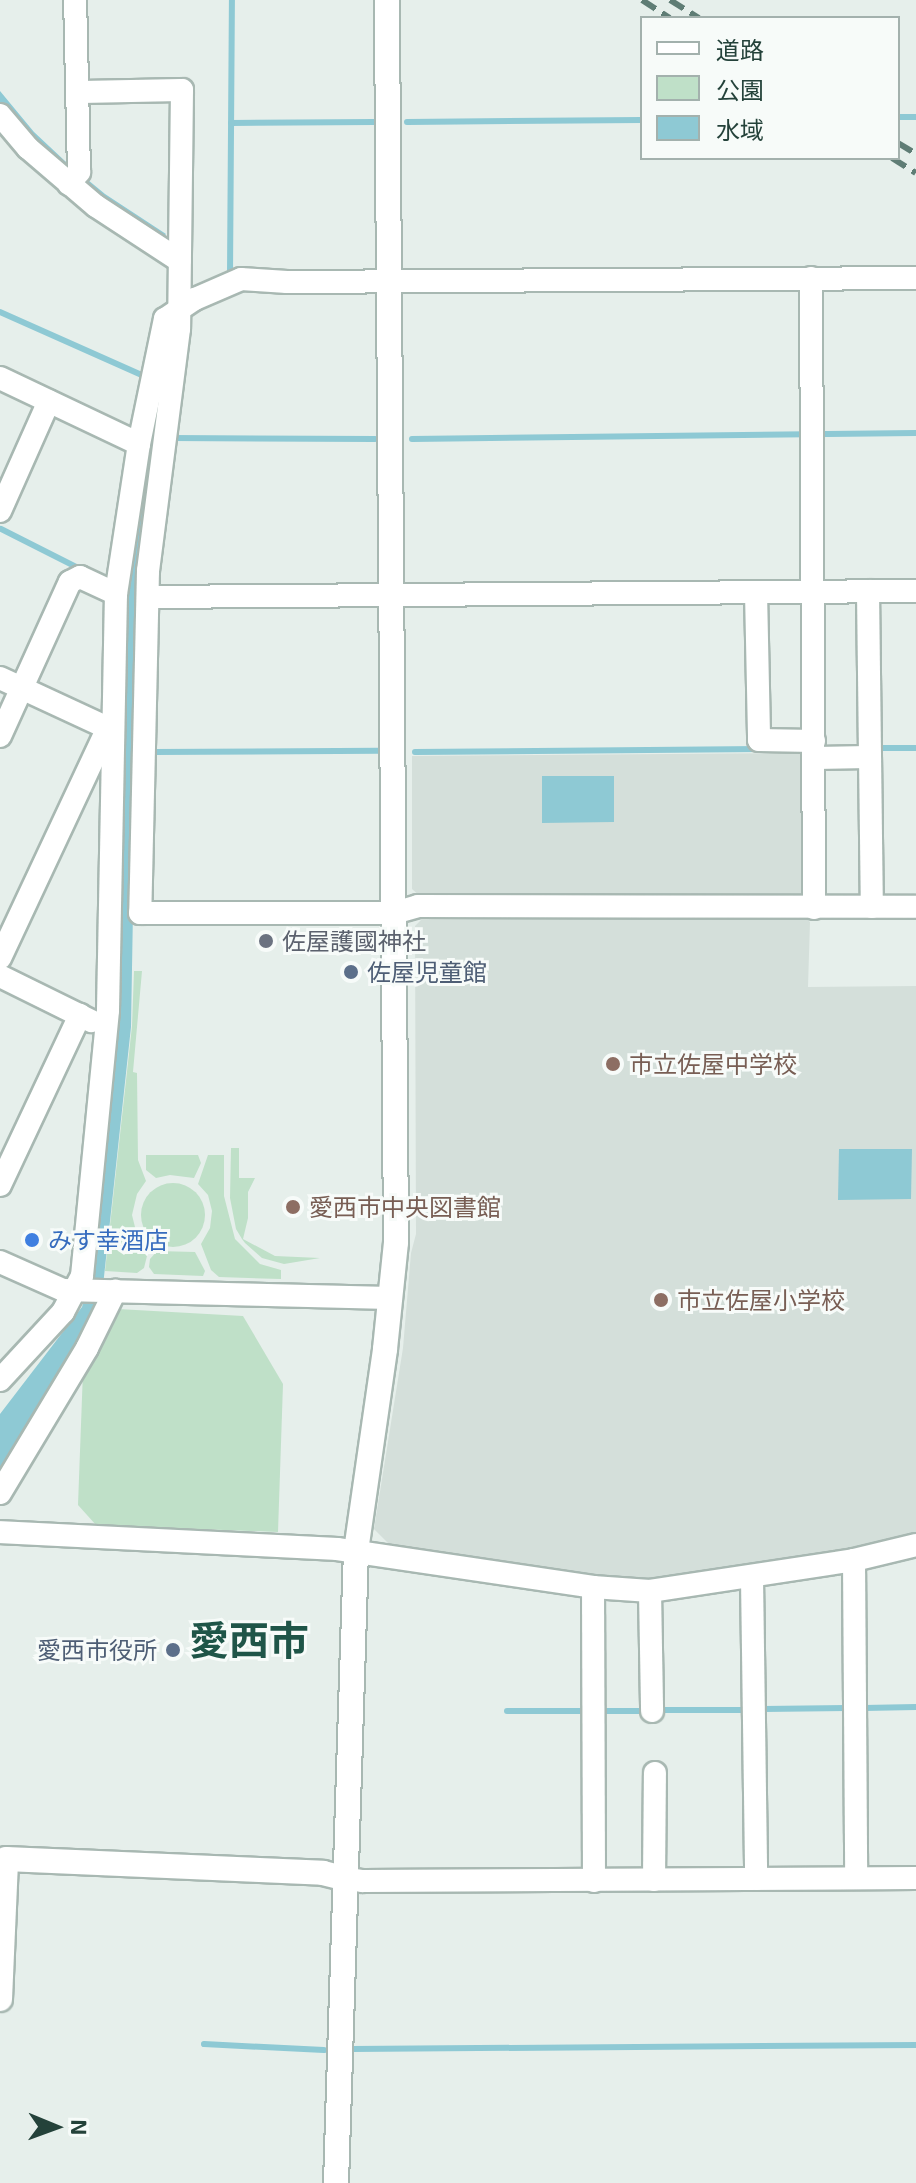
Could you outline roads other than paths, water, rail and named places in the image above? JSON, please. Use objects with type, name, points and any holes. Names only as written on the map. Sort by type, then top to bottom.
[{"type":"street","points":[[74,178],[80,92],[76,82],[75,0]]},
{"type":"street","points":[[336,2183],[343,1878],[356,1551],[396,1242],[387,0]]},
{"type":"street","points":[[80,92],[182,90],[179,310],[152,519],[140,913],[394,913],[418,906],[916,907]]},
{"type":"street","points":[[0,115],[28,148],[74,178],[180,261]]},
{"type":"street","points":[[811,278],[814,908]]},
{"type":"street","points":[[96,1291],[82,1276],[106,1028],[109,730],[116,594],[139,444],[165,319],[241,279],[390,282],[916,278]]},
{"type":"street","points":[[0,378],[139,444]]},
{"type":"street","points":[[0,511],[49,401]]},
{"type":"street","points":[[0,736],[70,582],[80,577],[116,594]]},
{"type":"street","points":[[868,591],[872,907]]},
{"type":"street","points":[[148,597],[916,591]]},
{"type":"street","points":[[756,592],[759,740],[870,757]]},
{"type":"street","points":[[0,678],[109,730]]},
{"type":"street","points":[[0,958],[109,730]]},
{"type":"street","points":[[0,976],[106,1028]]},
{"type":"street","points":[[0,1185],[80,1015]]},
{"type":"street","points":[[0,1262],[53,1287],[96,1291],[390,1298]]},
{"type":"street","points":[[0,1380],[63,1312],[96,1291]]},
{"type":"street","points":[[0,1493],[87,1348],[96,1291]]},
{"type":"street","points":[[0,1532],[356,1551],[593,1587],[650,1591],[752,1578],[854,1560],[916,1545]]},
{"type":"street","points":[[854,1560],[856,1878]]},
{"type":"street","points":[[752,1578],[756,1879]]},
{"type":"street","points":[[593,1587],[594,1881]]},
{"type":"street","points":[[650,1591],[652,1711]]},
{"type":"street","points":[[654,1880],[655,1773]]},
{"type":"street","points":[[0,1999],[3,1859],[323,1873],[363,1881],[916,1878]]},
{"type":"water","points":[[0,91],[34,132],[65,161],[105,194],[166,234],[160,241],[101,202],[30,141],[0,106]]},
{"type":"water","points":[[169,323],[139,563],[131,1027],[102,1295],[98,1312],[0,1472],[0,1414],[82,1307],[91,1273],[129,583]]},
{"type":"water","points":[[542,776],[614,776],[614,822],[542,823]]},
{"type":"water","points":[[839,1149],[912,1149],[911,1199],[838,1200]]},
{"type":"waterway","points":[[230,275],[232,0]]},
{"type":"waterway","points":[[900,117],[916,117]]},
{"type":"waterway","points":[[407,122],[640,120]]},
{"type":"waterway","points":[[231,123],[374,122]]},
{"type":"waterway","points":[[0,312],[146,377]]},
{"type":"waterway","points":[[412,439],[916,433]]},
{"type":"waterway","points":[[171,438],[375,439]]},
{"type":"waterway","points":[[1,529],[84,571]]},
{"type":"waterway","points":[[882,748],[916,748]]},
{"type":"waterway","points":[[415,752],[760,749]]},
{"type":"waterway","points":[[154,752],[379,751]]},
{"type":"waterway","points":[[864,1708],[916,1707]]},
{"type":"waterway","points":[[764,1709],[846,1708]]},
{"type":"waterway","points":[[665,1710],[741,1710]]},
{"type":"waterway","points":[[507,1711],[582,1711]]},
{"type":"waterway","points":[[604,1711],[641,1711]]},
{"type":"waterway","points":[[204,2044],[324,2050]]},
{"type":"waterway","points":[[352,2049],[916,2045]]},
{"type":"railway","points":[[642,0],[667,16]]},
{"type":"railway","points":[[670,0],[696,16]]},
{"type":"railway","points":[[900,144],[916,154]]},
{"type":"railway","points":[[895,160],[916,173]]},
{"type":"place","name":"佐屋護國神社","points":[[266,941]]},
{"type":"place","name":"佐屋児童館","points":[[351,972]]},
{"type":"place","name":"市立佐屋中学校","points":[[613,1064]]},
{"type":"place","name":"愛西市中央図書館","points":[[293,1207]]},
{"type":"place","name":"みす幸酒店","points":[[32,1240]]},
{"type":"place","name":"市立佐屋小学校","points":[[661,1300]]},
{"type":"place","name":"愛西市役所","points":[[173,1650]]},
{"type":"district","name":"愛西市","points":[[249,1639]]}]
